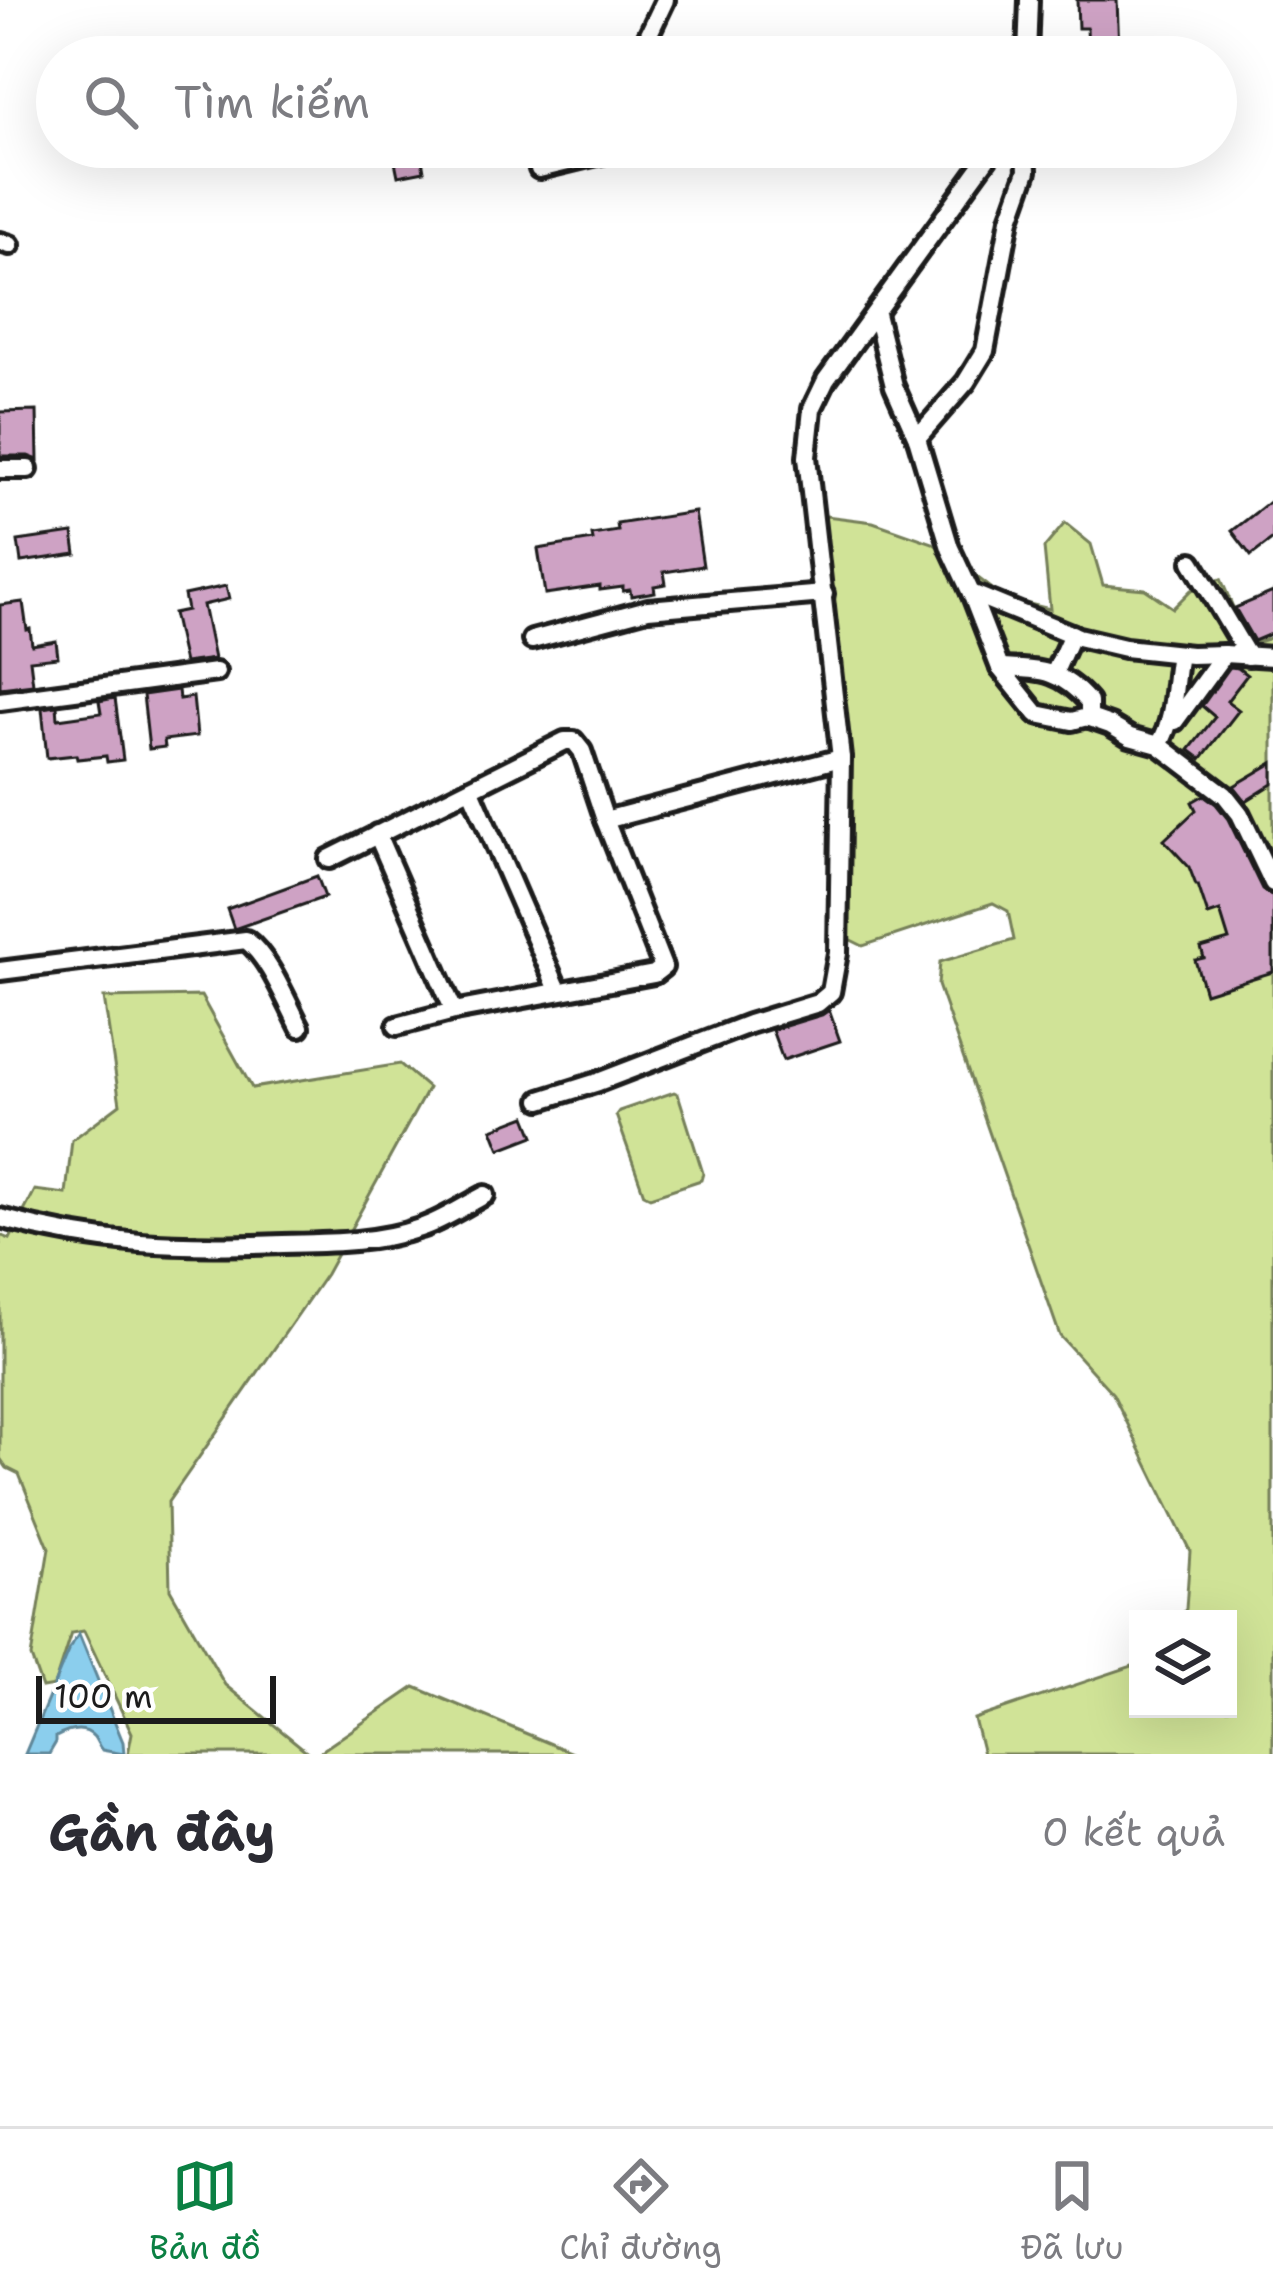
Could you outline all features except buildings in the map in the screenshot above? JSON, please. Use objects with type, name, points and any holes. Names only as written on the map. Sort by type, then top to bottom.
[{"type":"street","points":[[648,36],[664,0]]},
{"type":"street","points":[[1028,36],[1029,0]]},
{"type":"street","points":[[539,169],[543,168]]},
{"type":"street","points":[[541,1100],[818,1003],[831,992],[838,953],[841,758],[807,457],[812,409],[826,380],[980,168]]},
{"type":"street","points":[[916,438],[966,382],[985,351],[1010,219],[1027,168]]},
{"type":"street","points":[[876,314],[894,386],[916,438],[950,548],[1000,668],[1037,714],[1072,721],[1089,718],[1130,737],[1164,737],[1240,814],[1273,884]]},
{"type":"street","points":[[0,470],[28,469]]},
{"type":"street","points":[[1192,562],[1248,656]]},
{"type":"street","points":[[532,640],[648,608],[824,593]]},
{"type":"street","points":[[970,593],[1072,634],[1125,648],[1273,657]]},
{"type":"street","points":[[1054,674],[1072,634]]},
{"type":"street","points":[[1164,737],[1174,710],[1179,654]]},
{"type":"street","points":[[1164,737],[1224,654]]},
{"type":"street","points":[[1000,668],[1042,670],[1063,677],[1088,702],[1089,718]]},
{"type":"street","points":[[0,701],[216,672]]},
{"type":"street","points":[[329,859],[553,746],[574,741],[582,751],[663,967],[654,974],[397,1026]]},
{"type":"street","points":[[605,820],[841,758]]},
{"type":"street","points":[[471,790],[558,991]]},
{"type":"street","points":[[377,834],[454,1011]]},
{"type":"street","points":[[0,971],[246,940],[263,958],[300,1027]]},
{"type":"street","points":[[0,1218],[54,1233],[159,1246],[309,1244],[375,1239],[422,1228],[485,1195]]},
{"type":"green space","points":[[826,516],[873,522],[933,543],[1004,598],[1050,609],[1044,548],[1065,523],[1091,544],[1103,585],[1145,589],[1173,608],[1191,590],[1221,579],[1249,645],[1273,637],[1273,1754],[983,1754],[974,1719],[1129,1667],[1129,1718],[1237,1718],[1237,1610],[1185,1610],[1190,1551],[1113,1394],[1060,1336],[938,985],[940,962],[1014,940],[1008,911],[993,903],[863,946],[845,937],[822,527]]},
{"type":"green space","points":[[201,996],[252,1088],[400,1064],[428,1088],[326,1274],[168,1502],[170,1589],[225,1685],[310,1754],[128,1754],[132,1733],[84,1631],[71,1633],[54,1686],[42,1688],[31,1657],[49,1548],[19,1474],[0,1458],[0,1235],[10,1239],[35,1190],[66,1194],[72,1140],[120,1104],[104,998]]},
{"type":"green space","points":[[674,1092],[703,1173],[701,1180],[650,1197],[644,1194],[616,1115]]},
{"type":"green space","points":[[415,1687],[575,1754],[317,1754]]},
{"type":"water","points":[[79,1634],[124,1754],[102,1750],[90,1733],[80,1730],[56,1737],[49,1754],[25,1754],[69,1649]]}]
